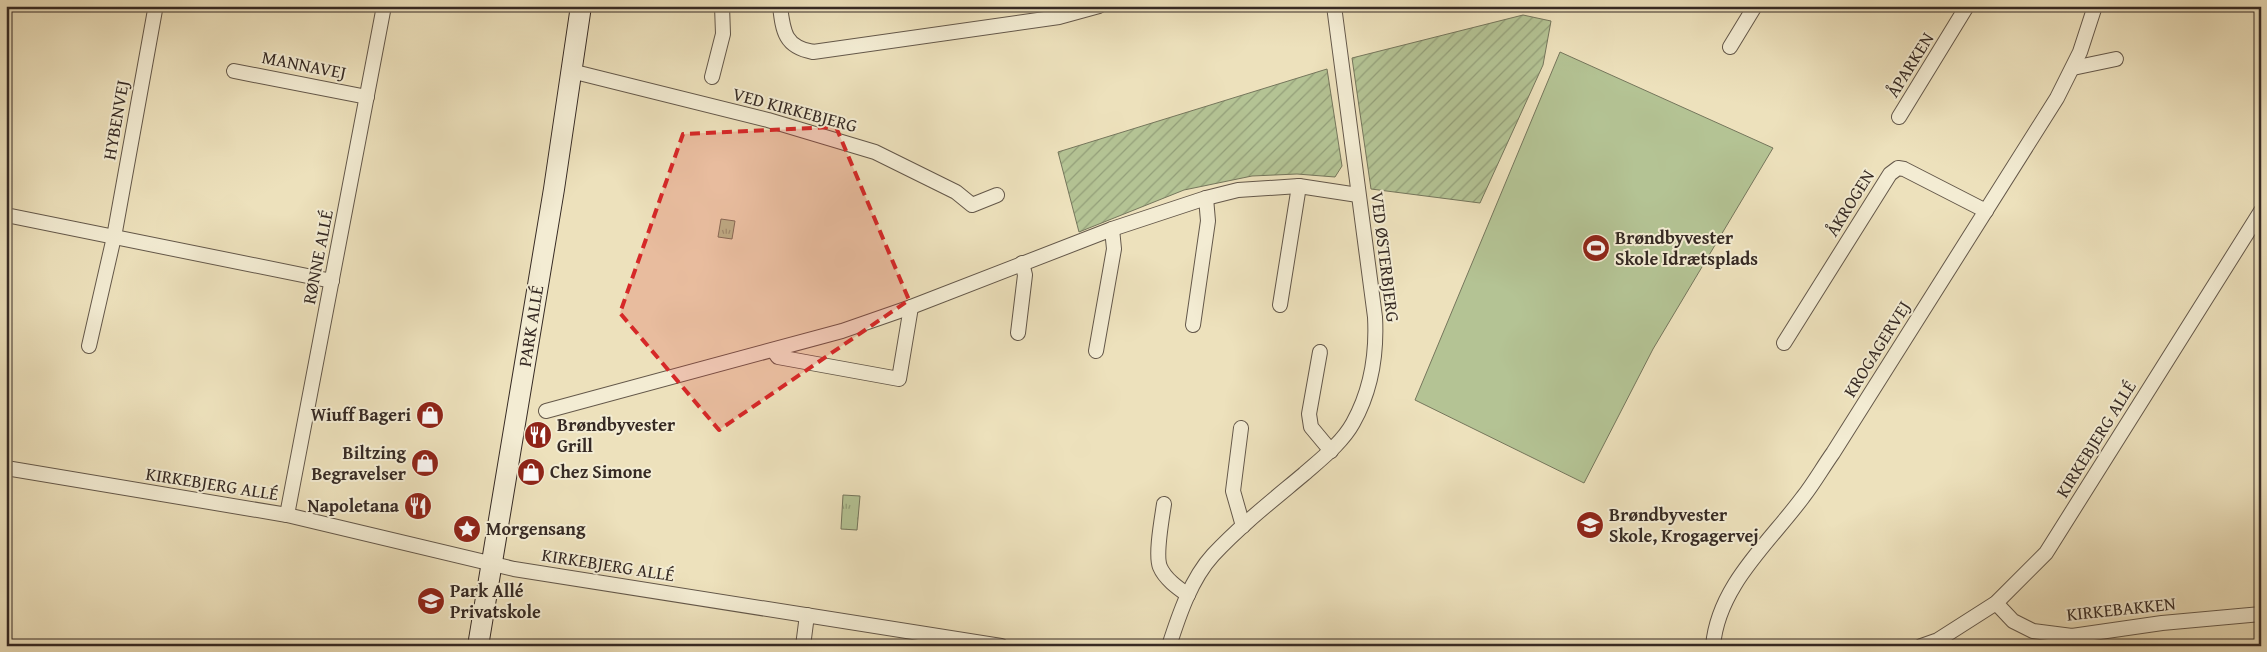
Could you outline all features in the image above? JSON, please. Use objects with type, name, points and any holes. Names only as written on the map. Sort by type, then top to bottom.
[{"type":"street","name":"RØNNE ALLÉ","points":[[286,515],[384,6]]},
{"type":"street","name":"PARK ALLÉ","points":[[478,646],[554,189],[581,6]]},
{"type":"street","points":[[712,77],[723,34],[722,6]]},
{"type":"street","points":[[780,6],[783,32],[800,50],[813,52],[1099,6]]},
{"type":"street","name":"VED ØSTERBJERG","points":[[1168,646],[1188,595],[1212,556],[1243,526],[1331,451],[1353,424],[1368,387],[1376,351],[1374,317],[1334,6]]},
{"type":"street","points":[[1730,47],[1755,6]]},
{"type":"street","name":"ÅPARKEN","points":[[1900,117],[1967,6]]},
{"type":"street","name":"KROGAGERVEJ","points":[[1713,646],[1716,623],[1727,596],[1818,475],[2057,98],[2073,68],[2091,24],[2095,6]]},
{"type":"street","name":"HYBENVEJ","points":[[89,346],[114,237],[154,10]]},
{"type":"street","points":[[2073,68],[2116,59]]},
{"type":"street","name":"MANNAVEJ","points":[[234,70],[367,97]]},
{"type":"street","name":"VED KIRKEBJERG","points":[[571,71],[768,120],[876,152],[956,192],[972,205],[998,195]]},
{"type":"street","name":"ÅKROGEN","points":[[1784,343],[1890,174],[1898,168],[1986,211]]},
{"type":"street","points":[[546,411],[842,331],[911,307],[1112,229],[1206,198],[1238,190],[1299,186],[1358,196]]},
{"type":"street","points":[[1280,305],[1299,186]]},
{"type":"street","points":[[1194,325],[1208,220],[1206,198]]},
{"type":"street","name":"KIRKEBJERG ALLÉ","points":[[1921,646],[1938,640],[1996,603],[2046,553],[2261,211]]},
{"type":"street","points":[[6,215],[332,281]]},
{"type":"street","points":[[1096,351],[1114,249],[1112,229]]},
{"type":"street","points":[[1018,333],[1025,275],[1022,263]]},
{"type":"street","points":[[773,350],[778,357],[899,378],[911,307]]},
{"type":"street","points":[[1320,352],[1308,414],[1311,427],[1331,451]]},
{"type":"street","points":[[1241,428],[1233,491],[1243,526]]},
{"type":"street","name":"KIRKEBJERG ALLÉ","points":[[6,468],[286,515],[514,569],[1001,646]]},
{"type":"street","points":[[1164,504],[1159,544],[1159,566],[1173,584],[1188,595]]},
{"type":"street","name":"KIRKEBAKKEN","points":[[1996,603],[2013,621],[2033,631],[2072,636],[2162,623],[2261,614]]},
{"type":"street","points":[[803,646],[807,615]]},
{"type":"highlighted area","points":[[836,127],[909,300],[719,430],[620,313],[683,134]]},
{"type":"green space","points":[[1523,15],[1551,21],[1543,65],[1480,203],[1371,189],[1352,58]]},
{"type":"green space","name":"Brøndbyvester Skole Idrætsplads","points":[[1560,52],[1773,148],[1653,349],[1584,483],[1415,400]]},
{"type":"green space","points":[[1327,69],[1342,166],[1335,177],[1297,174],[1252,176],[1184,190],[1079,232],[1058,152]]},
{"type":"green space","points":[[721,219],[735,221],[732,239],[718,237]]},
{"type":"green space","points":[[843,495],[860,496],[857,530],[841,529]]},
{"type":"place","name":"Brøndbyvester Skole Idrætsplads","points":[[1596,248]]},
{"type":"place","name":"Wiuff Bageri","points":[[430,415]]},
{"type":"place","name":"Brøndbyvester Grill","points":[[538,435]]},
{"type":"place","name":"Biltzing Begravelser","points":[[425,463]]},
{"type":"place","name":"Chez Simone","points":[[531,472]]},
{"type":"place","name":"Napoletana","points":[[418,506]]},
{"type":"place","name":"Brøndbyvester Skole, Krogagervej","points":[[1590,525]]},
{"type":"place","name":"Morgensang","points":[[467,529]]},
{"type":"place","name":"Park Allé Privatskole","points":[[431,601]]}]
